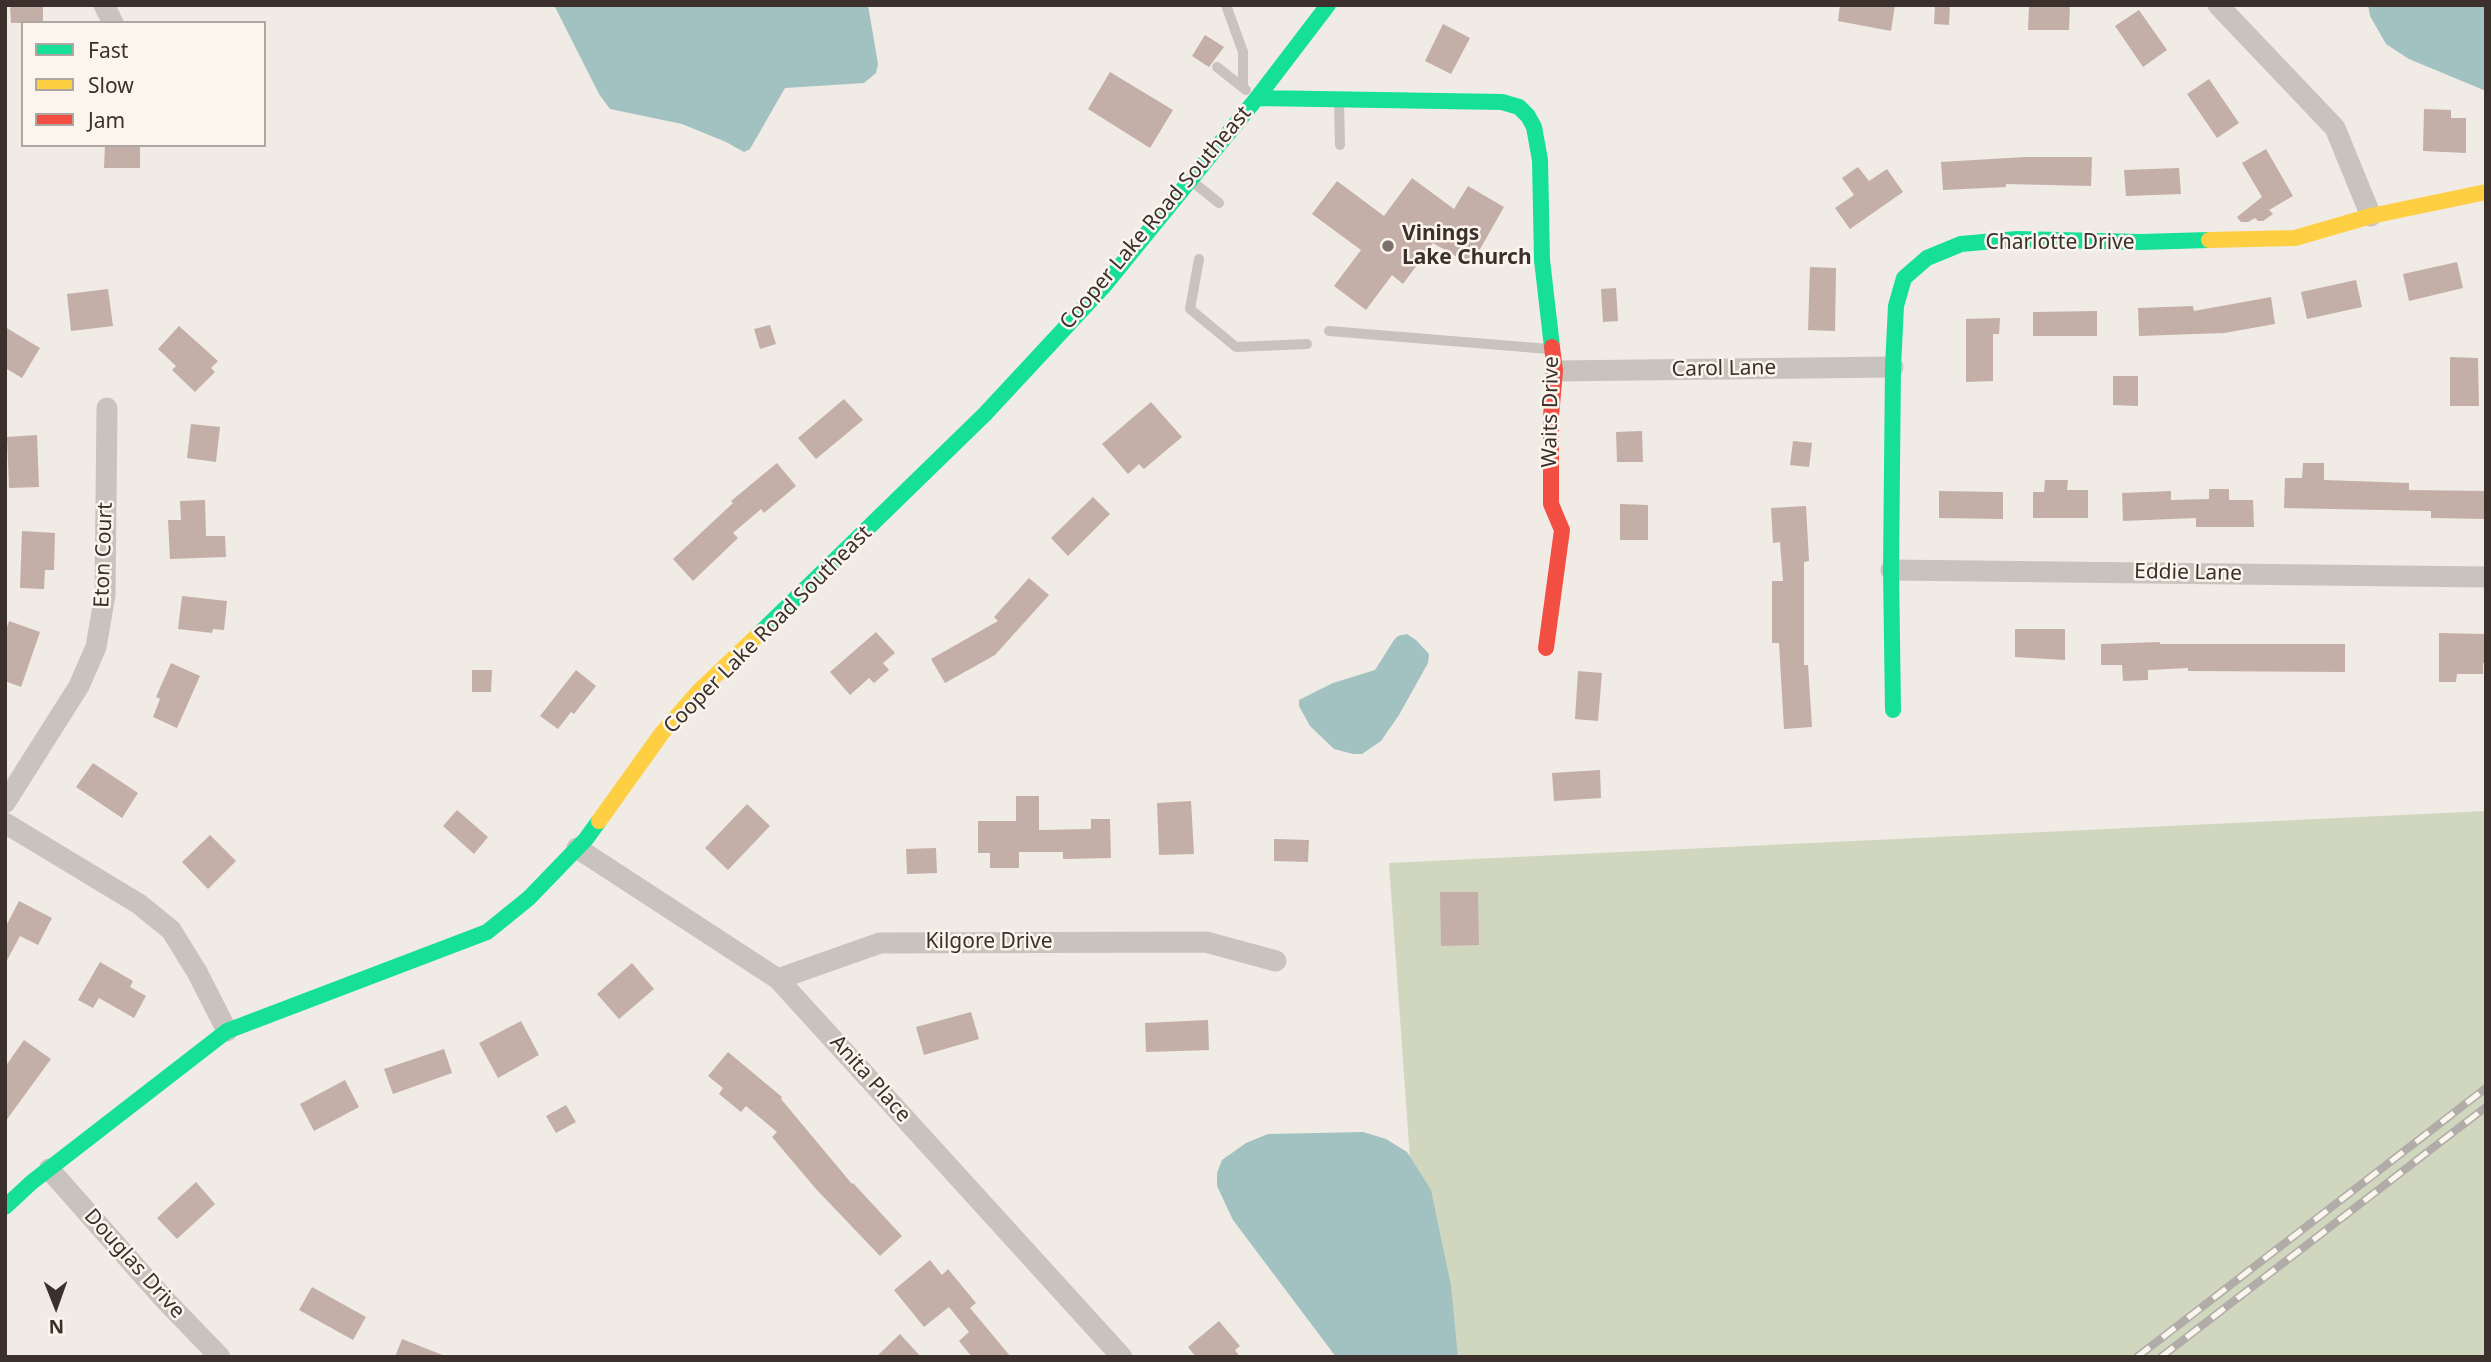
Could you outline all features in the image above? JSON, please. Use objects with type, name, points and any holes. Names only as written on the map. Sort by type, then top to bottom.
[{"type":"street","points":[[104,5],[112,21]]},
{"type":"street","name":"Cooper Lake Road Southeast","points":[[5,1207],[49,1169],[228,1031],[487,932],[529,898],[577,848],[662,733],[699,691],[861,538],[985,414],[1104,286],[1191,180],[1250,92],[1328,5]]},
{"type":"street","points":[[2218,5],[2335,128],[2371,216]]},
{"type":"street","name":"Waits Drive","points":[[1250,92],[1339,100],[1502,102],[1519,107],[1534,127],[1538,142],[1542,260],[1555,371],[1551,416],[1550,503],[1562,530],[1546,648]]},
{"type":"street","name":"Charlotte Drive","points":[[1893,710],[1893,367],[1896,306],[1904,278],[1927,258],[1961,244],[2017,239],[2141,242],[2295,238],[2371,216],[2486,192]]},
{"type":"street","name":"Carol Lane","points":[[1555,371],[1893,367]]},
{"type":"street","name":"Eton Court","points":[[5,803],[79,686],[96,647],[106,595],[107,408]]},
{"type":"street","name":"Eddie Lane","points":[[1891,570],[2486,577]]},
{"type":"street","points":[[5,823],[139,904],[171,930],[228,1031]]},
{"type":"street","name":"Anita Place","points":[[577,848],[778,979],[1122,1357]]},
{"type":"street","name":"Kilgore Drive","points":[[778,979],[880,943],[1206,942],[1276,961]]},
{"type":"street","name":"Douglas Drive","points":[[49,1169],[164,1299],[220,1357]]},
{"type":"lane","points":[[1226,5],[1243,52],[1250,92]]},
{"type":"lane","points":[[1217,67],[1250,92]]},
{"type":"lane","points":[[1339,100],[1340,145]]},
{"type":"lane","points":[[1191,180],[1219,203]]},
{"type":"lane","points":[[1199,258],[1190,309],[1236,347],[1307,344]]},
{"type":"lane","points":[[1329,331],[1553,349]]},
{"type":"green space","points":[[2486,811],[2486,1357],[1424,1357],[1389,863]]},
{"type":"water","points":[[554,5],[868,5],[878,64],[876,73],[864,83],[785,88],[750,149],[744,152],[682,124],[610,109],[599,94]]},
{"type":"water","points":[[2368,5],[2486,5],[2486,91],[2409,59],[2386,44],[2370,16]]},
{"type":"water","points":[[1407,634],[1429,654],[1428,663],[1399,715],[1381,741],[1362,754],[1334,749],[1310,726],[1299,706],[1299,700],[1333,683],[1375,670],[1394,640]]},
{"type":"water","points":[[1363,1132],[1386,1139],[1407,1152],[1431,1190],[1451,1286],[1458,1357],[1336,1357],[1233,1220],[1217,1186],[1217,1173],[1222,1160],[1246,1143],[1268,1134]]},
{"type":"building","points":[[10,5],[43,5],[43,21],[11,23]]},
{"type":"building","points":[[1840,5],[1895,5],[1891,31],[1838,21]]},
{"type":"building","points":[[1935,5],[1950,5],[1949,25],[1934,24]]},
{"type":"building","points":[[2029,5],[2070,5],[2069,30],[2028,30]]},
{"type":"building","points":[[2139,10],[2167,50],[2143,67],[2115,26]]},
{"type":"building","points":[[1443,24],[1470,38],[1451,74],[1425,61]]},
{"type":"building","points":[[1205,35],[1224,47],[1209,67],[1192,56]]},
{"type":"building","points":[[1110,72],[1173,110],[1150,148],[1088,109]]},
{"type":"building","points":[[2209,79],[2239,123],[2217,138],[2187,94]]},
{"type":"building","points":[[2424,109],[2451,110],[2451,118],[2466,118],[2466,153],[2423,151]]},
{"type":"building","points":[[105,147],[140,147],[140,168],[104,168]]},
{"type":"building","points":[[2266,149],[2293,196],[2269,210],[2273,214],[2263,221],[2255,218],[2241,222],[2237,217],[2262,197],[2242,163]]},
{"type":"building","points":[[2025,157],[2092,157],[2091,186],[2006,184],[2006,187],[1943,190],[1941,162]]},
{"type":"building","points":[[1858,167],[1869,181],[1887,169],[1903,192],[1850,229],[1835,208],[1854,195],[1842,178]]},
{"type":"building","points":[[2179,168],[2181,194],[2126,196],[2124,170]]},
{"type":"building","name":"Vinings Lake Church","points":[[1412,178],[1454,209],[1468,186],[1504,207],[1471,265],[1433,243],[1403,284],[1392,275],[1366,310],[1334,286],[1361,250],[1312,214],[1337,181],[1384,216]]},
{"type":"building","points":[[2457,262],[2463,288],[2409,301],[2403,274]]},
{"type":"building","points":[[1810,267],[1836,268],[1835,331],[1808,330]]},
{"type":"building","points":[[2356,280],[2362,307],[2307,319],[2301,292]]},
{"type":"building","points":[[1616,288],[1618,321],[1603,322],[1601,289]]},
{"type":"building","points":[[108,289],[113,326],[71,331],[67,294]]},
{"type":"building","points":[[2271,297],[2275,324],[2224,333],[2139,336],[2138,308],[2193,306],[2194,311]]},
{"type":"building","points":[[2097,311],[2097,336],[2033,336],[2033,312]]},
{"type":"building","points":[[2000,318],[1999,334],[1993,334],[1993,381],[1966,382],[1966,319]]},
{"type":"building","points":[[770,325],[776,344],[760,349],[754,329]]},
{"type":"building","points":[[179,326],[218,361],[211,368],[215,372],[195,392],[172,370],[176,366],[158,349]]},
{"type":"building","points":[[5,327],[40,348],[22,378],[5,368]]},
{"type":"building","points":[[2450,357],[2478,358],[2479,406],[2450,406]]},
{"type":"building","points":[[2113,376],[2138,376],[2138,406],[2113,405]]},
{"type":"building","points":[[844,399],[863,420],[816,459],[798,438]]},
{"type":"building","points":[[1151,402],[1182,437],[1144,469],[1139,464],[1128,474],[1102,444]]},
{"type":"building","points":[[191,424],[220,427],[216,462],[187,458]]},
{"type":"building","points":[[1642,431],[1643,462],[1617,462],[1616,432]]},
{"type":"building","points":[[37,435],[39,487],[9,488],[7,437]]},
{"type":"building","points":[[1793,441],[1812,443],[1809,467],[1790,465]]},
{"type":"building","points":[[777,463],[796,486],[764,513],[761,509],[733,533],[738,538],[693,581],[673,559],[733,503],[731,501]]},
{"type":"building","points":[[2303,463],[2324,463],[2324,480],[2409,483],[2409,490],[2486,491],[2486,519],[2431,518],[2431,511],[2284,508],[2285,478],[2302,478]]},
{"type":"building","points":[[2045,480],[2068,480],[2067,490],[2088,490],[2088,518],[2033,518],[2033,492],[2044,492]]},
{"type":"building","points":[[2209,489],[2229,489],[2229,500],[2253,500],[2254,527],[2196,527],[2196,518],[2123,521],[2122,493],[2171,491],[2171,500],[2209,499]]},
{"type":"building","points":[[1939,491],[2003,492],[2003,519],[1939,518]]},
{"type":"building","points":[[1093,497],[1110,514],[1068,556],[1051,538]]},
{"type":"building","points":[[205,500],[206,536],[225,536],[226,557],[170,559],[168,520],[181,520],[180,501]]},
{"type":"building","points":[[1620,504],[1648,505],[1648,540],[1620,540]]},
{"type":"building","points":[[1806,506],[1809,561],[1804,562],[1804,665],[1808,665],[1812,727],[1784,729],[1779,643],[1772,643],[1772,581],[1783,581],[1780,542],[1773,543],[1771,508]]},
{"type":"building","points":[[22,531],[55,533],[54,570],[45,570],[44,589],[20,588]]},
{"type":"building","points":[[1029,578],[1049,595],[995,655],[945,683],[931,659],[998,621],[994,617]]},
{"type":"building","points":[[182,596],[227,601],[224,630],[213,629],[212,633],[178,629]]},
{"type":"building","points":[[9,621],[40,632],[21,687],[5,681],[5,633]]},
{"type":"building","points":[[2015,629],[2065,629],[2065,660],[2015,657]]},
{"type":"building","points":[[876,632],[895,653],[883,663],[889,670],[874,683],[869,678],[850,695],[830,672]]},
{"type":"building","points":[[2439,633],[2484,634],[2486,663],[2483,663],[2483,674],[2457,674],[2456,682],[2439,682]]},
{"type":"building","points":[[2101,644],[2345,644],[2345,672],[2188,671],[2188,668],[2148,670],[2148,680],[2123,681],[2122,665],[2101,665]]},
{"type":"building","points":[[171,663],[200,676],[177,728],[153,717],[160,699],[156,697]]},
{"type":"building","points":[[472,670],[492,670],[491,692],[472,692]]},
{"type":"building","points":[[576,670],[596,686],[558,729],[540,716]]},
{"type":"building","points":[[1578,671],[1602,673],[1598,721],[1575,719]]},
{"type":"building","points":[[93,763],[138,793],[122,818],[76,787]]},
{"type":"building","points":[[1600,770],[1601,798],[1554,801],[1552,773]]},
{"type":"building","points":[[1016,796],[1039,796],[1039,830],[1091,829],[1091,819],[1110,819],[1111,858],[1063,859],[1063,852],[1019,852],[1019,868],[990,868],[990,853],[978,853],[978,821],[1016,821]]},
{"type":"building","points":[[1191,801],[1194,854],[1159,855],[1157,803]]},
{"type":"building","points":[[747,804],[770,826],[728,870],[705,848]]},
{"type":"building","points":[[457,810],[488,837],[474,854],[443,826]]},
{"type":"building","points":[[210,835],[236,861],[208,889],[182,862]]},
{"type":"building","points":[[1274,839],[1309,840],[1308,862],[1274,861]]},
{"type":"building","points":[[936,848],[937,873],[907,874],[906,849]]},
{"type":"building","points":[[1440,892],[1478,892],[1479,945],[1441,946]]},
{"type":"building","points":[[19,901],[52,918],[38,945],[20,936],[5,964],[5,928]]},
{"type":"building","points":[[100,962],[133,981],[130,987],[146,996],[134,1018],[99,998],[93,1008],[78,1000]]},
{"type":"building","points":[[632,963],[654,989],[619,1019],[597,994]]},
{"type":"building","points":[[971,1012],[979,1039],[924,1055],[916,1027]]},
{"type":"building","points":[[1208,1020],[1209,1050],[1146,1052],[1145,1023]]},
{"type":"building","points":[[521,1021],[539,1055],[498,1078],[479,1043]]},
{"type":"building","points":[[24,1040],[51,1059],[5,1122],[5,1067]]},
{"type":"building","points":[[444,1049],[452,1073],[393,1094],[384,1069]]},
{"type":"building","points":[[728,1052],[782,1097],[852,1184],[902,1236],[880,1256],[816,1189],[772,1137],[777,1132],[746,1106],[741,1112],[719,1094],[723,1088],[708,1076]]},
{"type":"building","points":[[345,1080],[359,1107],[314,1131],[300,1104]]},
{"type":"building","points":[[566,1105],[576,1122],[556,1133],[546,1116]]},
{"type":"building","points":[[196,1182],[215,1204],[177,1239],[157,1218]]},
{"type":"building","points":[[930,1260],[942,1275],[948,1269],[976,1303],[970,1308],[1011,1357],[972,1357],[959,1341],[969,1332],[949,1307],[924,1327],[894,1290]]},
{"type":"building","points":[[312,1287],[366,1317],[353,1340],[299,1310]]},
{"type":"building","points":[[1219,1321],[1240,1346],[1235,1350],[1240,1357],[1196,1357],[1188,1347]]},
{"type":"building","points":[[900,1334],[921,1357],[876,1357]]},
{"type":"building","points":[[402,1339],[445,1356],[445,1357],[395,1357]]},
{"type":"railway","points":[[2137,1357],[2486,1088]]},
{"type":"railway","points":[[2161,1357],[2486,1107]]},
{"type":"traffic: fast","points":[[759,634],[985,414],[1104,286],[1257,98],[1328,5]]},
{"type":"traffic: fast","points":[[1257,98],[1502,102],[1519,107],[1534,127],[1540,160],[1542,260],[1552,347]]},
{"type":"traffic: fast","points":[[1893,710],[1893,367],[1896,306],[1904,278],[1927,258],[1961,244],[2017,239],[2141,242],[2209,240]]},
{"type":"traffic: fast","points":[[5,1207],[32,1182],[227,1031],[487,932],[529,898],[586,839],[599,821]]},
{"type":"traffic: slow","points":[[2209,240],[2295,238],[2371,216],[2486,192]]},
{"type":"traffic: slow","points":[[599,821],[662,733],[699,691],[759,634]]},
{"type":"traffic: jam","points":[[1546,648],[1562,530],[1551,504],[1551,416],[1555,371],[1552,347]]},
{"type":"place","name":"Vinings Lake Church","points":[[1388,246]]}]
